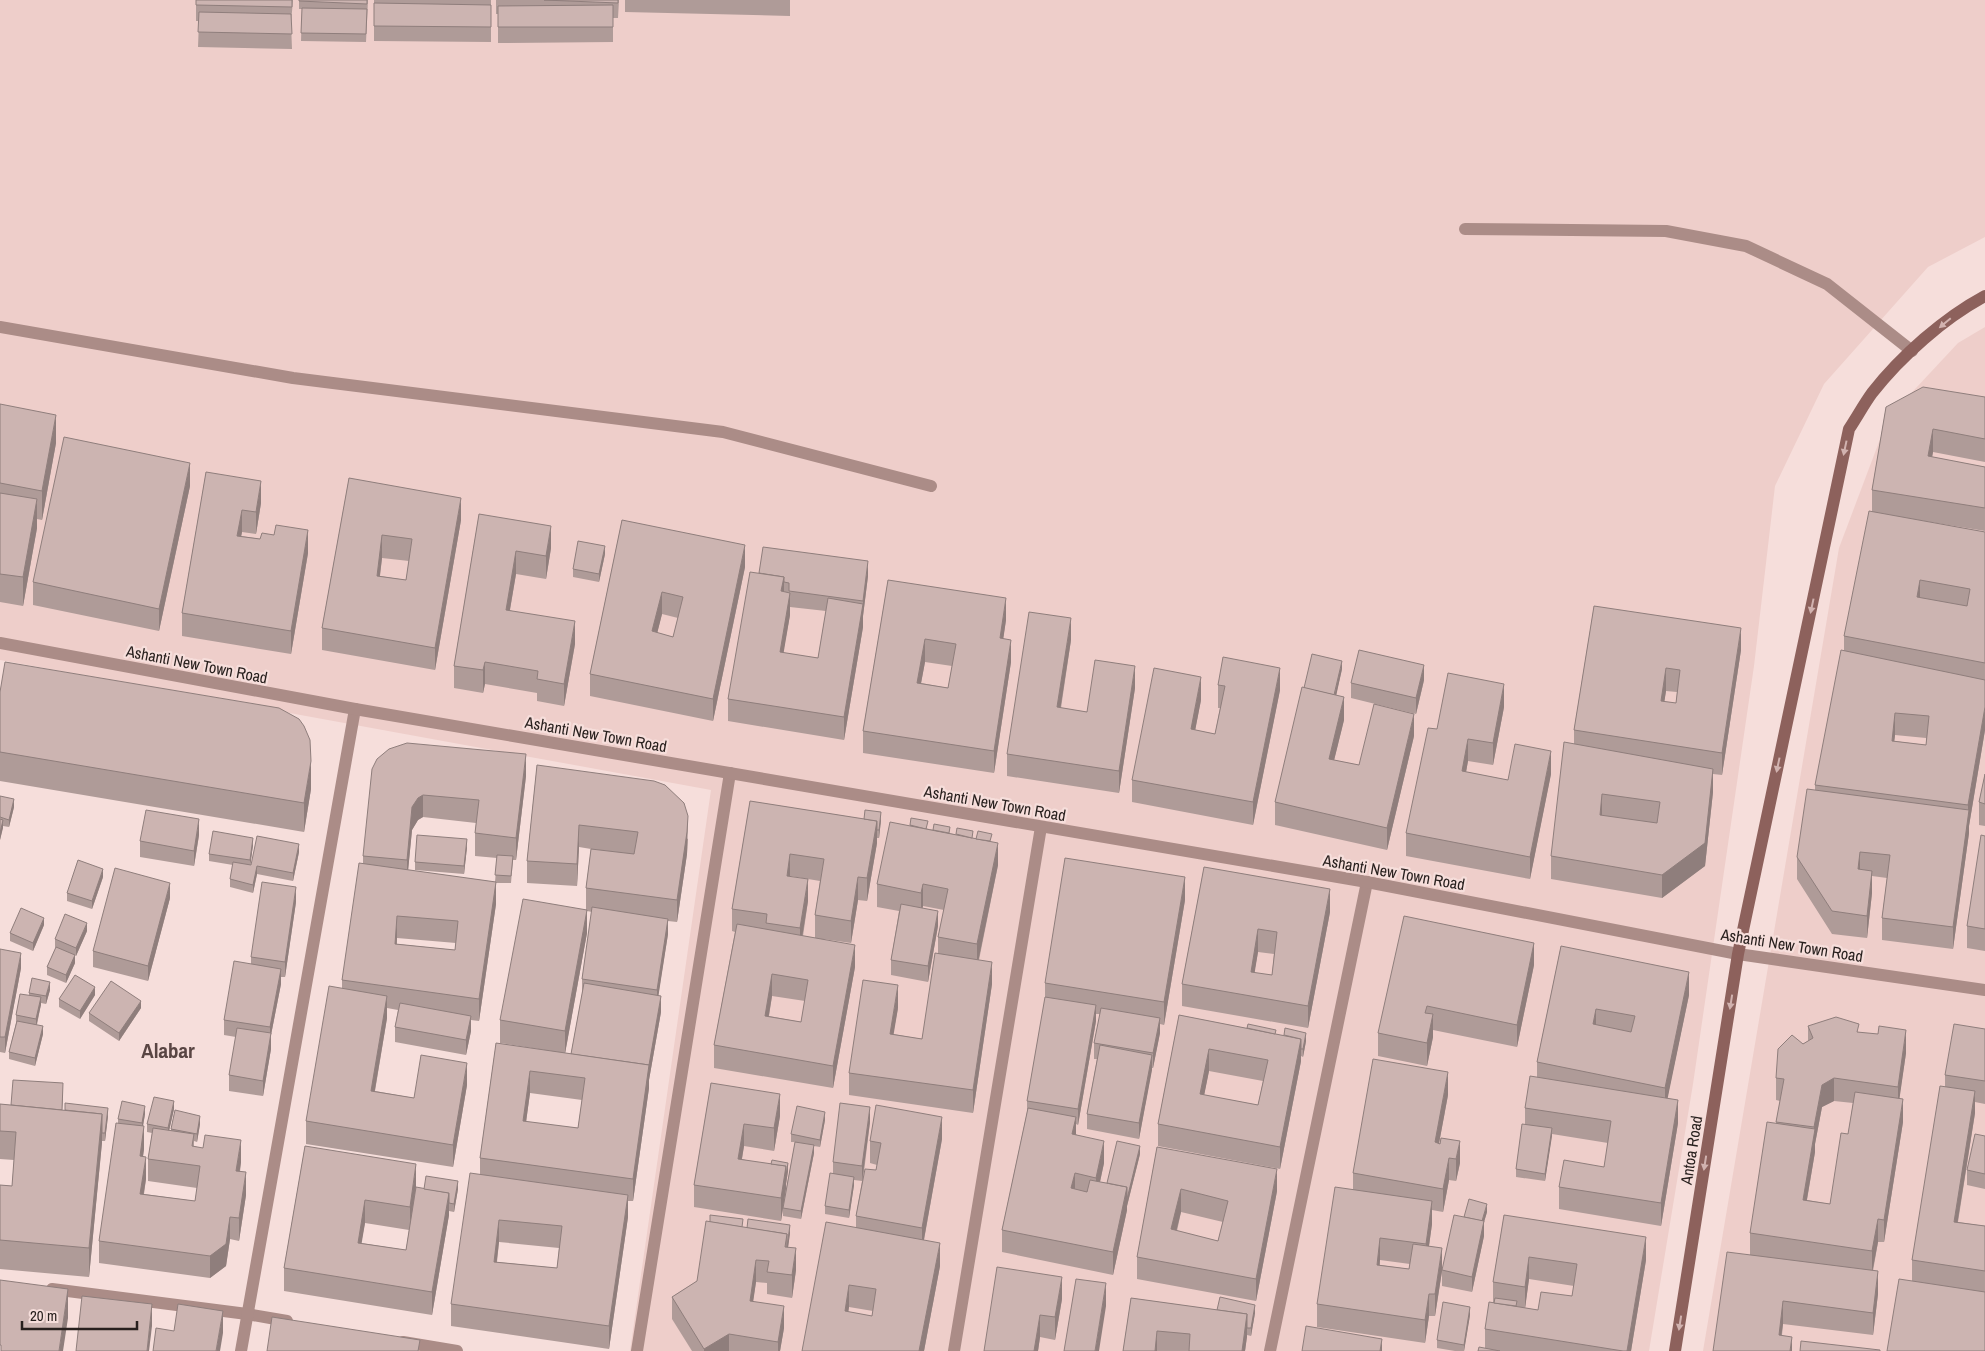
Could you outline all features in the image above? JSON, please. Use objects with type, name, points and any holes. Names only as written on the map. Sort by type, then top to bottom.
[{"type":"main road","name":"Antoa Road","points":[[1675,1351],[1738,954],[1849,428],[1872,393],[1912,351],[1964,308],[1985,296]]},
{"type":"street","points":[[1465,229],[1666,231],[1746,246],[1827,284],[1912,351]]},
{"type":"street","points":[[0,328],[293,378],[723,432],[931,486]]},
{"type":"street","name":"Ashanti New Town Road","points":[[0,643],[355,709],[1367,882],[1738,954],[1985,990]]},
{"type":"street","points":[[241,1351],[355,709]]},
{"type":"street","points":[[637,1351],[730,773]]},
{"type":"street","points":[[954,1351],[1041,827]]},
{"type":"street","points":[[1270,1351],[1367,882]]},
{"type":"street","points":[[40,1288],[247,1314],[295,1322]]},
{"type":"street","points":[[390,1339],[457,1351]]},
{"type":"shaded area","points":[[0,0],[1985,0],[1985,237],[1928,267],[1824,384],[1775,486],[1754,666],[1693,1084],[1649,1351],[630,1351],[711,790],[0,660]]},
{"type":"shaded area","points":[[1985,327],[1985,1351],[1703,1351],[1839,548],[1888,418],[1958,343]]},
{"type":"building","points":[[196,0],[292,0],[292,7],[196,5]]},
{"type":"building","points":[[367,0],[367,4],[299,1]]},
{"type":"building","points":[[544,0],[618,0],[618,3]]},
{"type":"building","points":[[374,3],[491,5],[491,27],[374,26]]},
{"type":"building","points":[[613,5],[613,27],[498,27],[498,6]]},
{"type":"building","points":[[302,8],[367,9],[366,34],[301,33]]},
{"type":"building","points":[[199,12],[291,14],[292,34],[198,32]]},
{"type":"building","points":[[1923,387],[1985,397],[1985,439],[1933,429],[1928,456],[1985,467],[1985,508],[1872,490],[1886,407]]},
{"type":"building","points":[[0,404],[56,415],[42,491],[0,483]]},
{"type":"building","points":[[64,437],[190,463],[159,609],[33,582]]},
{"type":"building","points":[[206,472],[261,481],[256,512],[242,510],[237,536],[260,539],[262,533],[274,535],[276,525],[308,530],[291,631],[182,613]]},
{"type":"building","points":[[349,478],[461,498],[435,648],[322,628]],"holes":[[[382,535],[412,539],[406,580],[377,576]]]},
{"type":"building","points":[[0,493],[37,499],[23,577],[0,574]]},
{"type":"building","points":[[1869,511],[1985,532],[1985,663],[1844,636]],"holes":[[[1920,580],[1970,589],[1967,606],[1917,597]]]},
{"type":"building","points":[[479,514],[551,526],[546,556],[516,551],[506,610],[575,621],[564,684],[537,679],[538,671],[485,662],[483,670],[454,666]]},
{"type":"building","points":[[622,520],[745,545],[713,699],[590,674]],"holes":[[[662,592],[683,597],[673,637],[652,631]]]},
{"type":"building","points":[[578,541],[605,546],[599,574],[573,569]]},
{"type":"building","points":[[763,547],[868,561],[863,601],[789,591],[789,583],[784,582],[784,577],[759,573]]},
{"type":"building","points":[[750,572],[784,577],[781,591],[790,593],[780,652],[818,658],[828,598],[863,604],[844,717],[728,699]]},
{"type":"building","points":[[888,580],[1006,598],[1000,638],[1011,640],[994,751],[863,731]],"holes":[[[925,639],[956,644],[948,688],[917,683]]]},
{"type":"building","points":[[1594,606],[1741,628],[1722,753],[1574,730]],"holes":[[[1666,668],[1680,670],[1676,703],[1661,701]]]},
{"type":"building","points":[[1029,612],[1071,618],[1057,707],[1087,712],[1095,660],[1135,666],[1119,771],[1007,754]]},
{"type":"building","points":[[1359,650],[1424,665],[1416,698],[1351,683]]},
{"type":"building","points":[[1841,650],[1985,680],[1985,707],[1968,805],[1815,785]],"holes":[[[1895,713],[1929,716],[1926,745],[1892,741]]]},
{"type":"building","points":[[1312,654],[1342,661],[1334,695],[1304,688]]},
{"type":"building","points":[[1223,657],[1280,668],[1253,802],[1132,780],[1154,668],[1201,677],[1191,729],[1215,734],[1225,686],[1218,685]]},
{"type":"building","points":[[5,662],[279,708],[299,719],[310,740],[311,761],[304,803],[0,752],[0,692]]},
{"type":"building","points":[[1448,673],[1504,684],[1493,743],[1468,739],[1462,771],[1508,780],[1515,744],[1551,751],[1530,857],[1406,833],[1428,728],[1437,729]]},
{"type":"building","points":[[1302,687],[1344,697],[1329,759],[1359,765],[1374,704],[1414,714],[1387,828],[1275,802]]},
{"type":"building","points":[[1564,742],[1713,769],[1705,843],[1662,875],[1551,856]],"holes":[[[1602,794],[1660,802],[1657,823],[1600,815]]]},
{"type":"building","points":[[407,743],[526,754],[516,838],[475,833],[479,800],[423,795],[418,798],[412,807],[407,860],[363,856],[372,769],[377,759],[389,749]]},
{"type":"building","points":[[537,765],[654,781],[665,785],[684,803],[688,816],[687,832],[677,900],[586,888],[591,849],[634,854],[638,832],[579,825],[577,864],[527,861]]},
{"type":"building","points":[[1985,774],[1985,804],[1979,802]]},
{"type":"building","points":[[1807,789],[1969,810],[1953,927],[1882,918],[1890,855],[1860,852],[1858,869],[1872,871],[1867,916],[1832,911],[1797,857]]},
{"type":"building","points":[[0,796],[14,799],[9,820],[0,817]]},
{"type":"building","points":[[750,801],[877,821],[867,878],[858,877],[851,921],[815,915],[824,859],[790,854],[787,876],[808,879],[800,928],[766,923],[767,914],[732,909]]},
{"type":"building","points":[[146,810],[199,819],[194,851],[140,841]]},
{"type":"building","points":[[865,810],[881,812],[879,830],[877,830],[877,821],[864,819]]},
{"type":"building","points":[[911,818],[928,821],[926,829],[910,825]]},
{"type":"building","points":[[0,819],[3,820],[0,833]]},
{"type":"building","points":[[890,822],[998,843],[977,944],[938,937],[948,889],[923,884],[921,893],[877,884]]},
{"type":"building","points":[[934,824],[950,827],[949,833],[933,830]]},
{"type":"building","points":[[957,828],[973,831],[972,838],[956,834]]},
{"type":"building","points":[[213,831],[253,838],[250,860],[209,854]]},
{"type":"building","points":[[978,831],[992,834],[990,841],[976,839]]},
{"type":"building","points":[[417,835],[467,839],[464,866],[415,862]]},
{"type":"building","points":[[1981,835],[1985,836],[1985,929],[1967,926]]},
{"type":"building","points":[[257,836],[299,844],[293,873],[257,866],[253,885],[230,879],[233,862],[251,865]]},
{"type":"building","points":[[497,855],[513,856],[511,876],[495,875]]},
{"type":"building","points":[[1065,858],[1185,877],[1164,1002],[1045,983]]},
{"type":"building","points":[[78,860],[103,869],[92,901],[67,893]]},
{"type":"building","points":[[359,863],[496,882],[479,999],[342,980]],"holes":[[[397,916],[458,921],[455,950],[395,944]]]},
{"type":"building","points":[[1204,867],[1330,889],[1308,1006],[1182,984]],"holes":[[[1258,929],[1277,932],[1272,975],[1251,972]]]},
{"type":"building","points":[[115,868],[170,883],[148,966],[93,951]]},
{"type":"building","points":[[262,882],[296,887],[285,962],[251,957]]},
{"type":"building","points":[[523,899],[587,910],[565,1031],[500,1020]]},
{"type":"building","points":[[901,904],[938,911],[928,966],[891,960]]},
{"type":"building","points":[[592,907],[668,919],[657,990],[582,979]]},
{"type":"building","points":[[21,908],[44,918],[33,943],[10,933]]},
{"type":"building","points":[[65,914],[87,923],[76,948],[55,939]]},
{"type":"building","points":[[1404,916],[1534,943],[1517,1025],[1427,1006],[1425,1013],[1433,1014],[1427,1043],[1378,1033]]},
{"type":"building","points":[[737,924],[855,945],[833,1066],[714,1045]],"holes":[[[772,974],[808,980],[801,1022],[765,1016]]]},
{"type":"building","points":[[1561,946],[1689,972],[1665,1088],[1537,1062]],"holes":[[[1596,1009],[1635,1016],[1631,1032],[1593,1024]]]},
{"type":"building","points":[[56,947],[75,955],[66,975],[47,967]]},
{"type":"building","points":[[0,949],[21,953],[5,1037],[0,1037]]},
{"type":"building","points":[[935,953],[992,962],[973,1090],[849,1073],[863,980],[898,985],[890,1034],[922,1039]]},
{"type":"building","points":[[234,961],[281,969],[270,1027],[224,1020]]},
{"type":"building","points":[[75,975],[95,987],[80,1011],[59,999]]},
{"type":"building","points":[[32,978],[50,982],[46,996],[29,993]]},
{"type":"building","points":[[111,981],[141,1001],[119,1033],[89,1013]]},
{"type":"building","points":[[584,983],[661,996],[649,1065],[571,1054]]},
{"type":"building","points":[[329,986],[387,996],[371,1091],[414,1098],[421,1055],[467,1063],[453,1145],[306,1121]]},
{"type":"building","points":[[20,994],[41,997],[36,1019],[16,1015]]},
{"type":"building","points":[[1045,997],[1096,1005],[1078,1109],[1027,1101]]},
{"type":"building","points":[[400,1003],[471,1016],[466,1040],[395,1027]]},
{"type":"building","points":[[1101,1008],[1160,1018],[1153,1053],[1094,1043]]},
{"type":"building","points":[[1179,1015],[1301,1039],[1280,1147],[1158,1124]],"holes":[[[1209,1049],[1268,1060],[1258,1105],[1200,1094]]]},
{"type":"building","points":[[1836,1017],[1859,1024],[1857,1032],[1878,1034],[1879,1026],[1906,1030],[1898,1087],[1834,1078],[1822,1085],[1814,1127],[1776,1122],[1784,1079],[1776,1078],[1778,1049],[1792,1035],[1803,1044],[1813,1038],[1808,1026]]},
{"type":"building","points":[[17,1021],[43,1026],[35,1058],[9,1052]]},
{"type":"building","points":[[1248,1024],[1276,1030],[1275,1034],[1247,1028]]},
{"type":"building","points":[[1954,1024],[1985,1029],[1985,1081],[1945,1075]]},
{"type":"building","points":[[237,1028],[271,1033],[263,1081],[229,1075]]},
{"type":"building","points":[[1285,1028],[1306,1033],[1303,1049],[1301,1049],[1301,1039],[1284,1035]]},
{"type":"building","points":[[496,1043],[649,1065],[633,1179],[480,1158]],"holes":[[[530,1071],[585,1078],[578,1128],[523,1121]]]},
{"type":"building","points":[[1100,1045],[1152,1055],[1139,1123],[1087,1114]]},
{"type":"building","points":[[1373,1059],[1448,1072],[1435,1142],[1440,1144],[1441,1138],[1460,1141],[1456,1159],[1449,1158],[1443,1189],[1353,1173]]},
{"type":"building","points":[[1530,1076],[1678,1100],[1661,1203],[1559,1187],[1564,1160],[1604,1167],[1611,1121],[1525,1108]]},
{"type":"building","points":[[13,1080],[63,1083],[62,1110],[11,1105]]},
{"type":"building","points":[[711,1083],[780,1094],[774,1128],[744,1124],[738,1159],[786,1166],[781,1198],[694,1185]]},
{"type":"building","points":[[1940,1086],[1975,1091],[1954,1222],[1985,1226],[1985,1271],[1912,1260]]},
{"type":"building","points":[[1855,1092],[1903,1099],[1884,1220],[1878,1219],[1872,1251],[1750,1233],[1767,1122],[1815,1129],[1803,1200],[1830,1204],[1841,1133],[1848,1134]]},
{"type":"building","points":[[154,1097],[174,1101],[168,1128],[147,1124]]},
{"type":"building","points":[[122,1101],[145,1106],[142,1123],[118,1119]]},
{"type":"building","points":[[65,1103],[108,1108],[105,1133],[102,1133],[102,1114],[65,1110]]},
{"type":"building","points":[[840,1103],[870,1107],[862,1166],[833,1162]]},
{"type":"building","points":[[0,1104],[102,1114],[89,1248],[0,1240],[0,1185],[12,1186],[16,1132],[0,1131]]},
{"type":"building","points":[[876,1105],[942,1117],[922,1228],[856,1216],[865,1169],[876,1170],[881,1143],[870,1141]]},
{"type":"building","points":[[797,1106],[825,1112],[820,1140],[791,1134]]},
{"type":"building","points":[[1028,1108],[1076,1117],[1072,1134],[1104,1141],[1096,1178],[1075,1173],[1071,1188],[1087,1192],[1090,1180],[1127,1187],[1113,1252],[1002,1230]]},
{"type":"building","points":[[175,1110],[200,1116],[197,1134],[171,1129]]},
{"type":"building","points":[[116,1123],[144,1126],[140,1156],[146,1157],[140,1194],[195,1201],[200,1166],[148,1159],[153,1128],[194,1134],[192,1146],[203,1148],[205,1135],[241,1140],[236,1171],[246,1172],[239,1218],[230,1217],[226,1244],[210,1256],[99,1241]]},
{"type":"building","points":[[1522,1124],[1552,1128],[1545,1174],[1516,1169]]},
{"type":"building","points":[[1975,1134],[1985,1136],[1985,1174],[1967,1170]]},
{"type":"building","points":[[1117,1141],[1140,1146],[1127,1199],[1127,1187],[1107,1183]]},
{"type":"building","points":[[795,1142],[814,1145],[801,1211],[783,1208]]},
{"type":"building","points":[[305,1146],[416,1164],[410,1207],[365,1200],[358,1243],[406,1250],[416,1187],[449,1193],[432,1292],[284,1268]]},
{"type":"building","points":[[1157,1147],[1277,1169],[1256,1279],[1137,1257]],"holes":[[[1181,1189],[1228,1201],[1218,1241],[1171,1229]]]},
{"type":"building","points":[[772,1160],[788,1163],[786,1176],[786,1166],[771,1164]]},
{"type":"building","points":[[470,1173],[628,1195],[609,1326],[451,1304]],"holes":[[[499,1220],[562,1226],[557,1268],[494,1262]]]},
{"type":"building","points":[[830,1173],[854,1177],[849,1210],[825,1206]]},
{"type":"building","points":[[426,1176],[458,1181],[454,1204],[449,1203],[449,1193],[424,1189]]},
{"type":"building","points":[[1335,1187],[1432,1201],[1426,1244],[1380,1238],[1377,1265],[1409,1269],[1413,1244],[1442,1248],[1435,1294],[1429,1294],[1425,1320],[1317,1304]]},
{"type":"building","points":[[1469,1199],[1487,1204],[1482,1221],[1464,1217]]},
{"type":"building","points":[[710,1215],[743,1219],[742,1227],[710,1222]]},
{"type":"building","points":[[1454,1215],[1484,1221],[1472,1277],[1442,1270]]},
{"type":"building","points":[[1504,1215],[1646,1237],[1627,1351],[1485,1329],[1489,1302],[1538,1310],[1541,1292],[1572,1296],[1577,1264],[1529,1257],[1525,1287],[1493,1282]]},
{"type":"building","points":[[748,1219],[790,1225],[787,1247],[787,1234],[747,1228]]},
{"type":"building","points":[[706,1221],[787,1234],[785,1247],[796,1248],[792,1275],[767,1272],[769,1261],[756,1260],[750,1301],[784,1306],[778,1342],[729,1334],[704,1349],[672,1297],[697,1281]]},
{"type":"building","points":[[826,1222],[940,1243],[919,1351],[802,1351]],"holes":[[[849,1285],[876,1289],[872,1316],[845,1311]]]},
{"type":"building","points":[[1727,1252],[1878,1271],[1873,1313],[1783,1301],[1779,1335],[1792,1337],[1790,1351],[1713,1351]]},
{"type":"building","points":[[997,1267],[1062,1277],[1055,1317],[1040,1315],[1034,1351],[984,1351]]},
{"type":"building","points":[[1076,1279],[1106,1283],[1095,1351],[1064,1351]]},
{"type":"building","points":[[1899,1279],[1985,1292],[1985,1351],[1887,1351]]},
{"type":"building","points":[[0,1280],[68,1289],[59,1351],[1,1351]]},
{"type":"building","points":[[82,1296],[152,1304],[147,1351],[76,1351]]},
{"type":"building","points":[[1220,1297],[1255,1305],[1251,1328],[1247,1328],[1247,1314],[1217,1310]]},
{"type":"building","points":[[1131,1298],[1247,1314],[1242,1351],[1189,1351],[1190,1334],[1157,1331],[1155,1351],[1123,1351]]},
{"type":"building","points":[[1495,1298],[1517,1301],[1516,1306],[1494,1303]]},
{"type":"building","points":[[1443,1302],[1470,1307],[1464,1345],[1437,1340]]},
{"type":"building","points":[[178,1304],[223,1311],[216,1351],[153,1351],[156,1328],[174,1331]]},
{"type":"building","points":[[272,1317],[420,1340],[418,1351],[267,1351]]},
{"type":"building","points":[[1306,1326],[1382,1339],[1380,1351],[1302,1351]]},
{"type":"building","points":[[1801,1341],[1880,1350],[1880,1351],[1800,1351]]},
{"type":"building","points":[[1479,1347],[1500,1351],[1478,1351]]},
{"type":"district","name":"Alabar","points":[[168,1051]]}]
